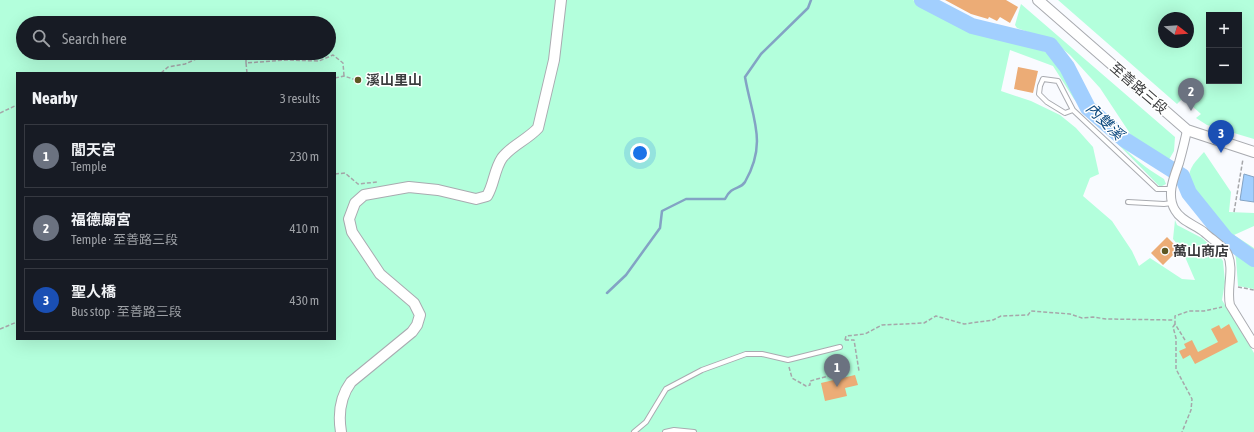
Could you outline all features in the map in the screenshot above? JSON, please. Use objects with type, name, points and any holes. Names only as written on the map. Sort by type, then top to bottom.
[{"type":"street","points":[[341,432],[341,401],[351,382],[412,332],[417,325],[420,315],[414,304],[380,274],[352,232],[349,219],[355,203],[364,195],[409,187],[438,190],[476,199],[487,196],[491,190],[501,160],[510,148],[531,136],[538,128],[554,60],[561,0]]},
{"type":"street","name":"至善路三段","points":[[1038,0],[1188,130],[1250,151]]},
{"type":"street","points":[[1188,130],[1179,163],[1172,179],[1171,189],[1175,210],[1182,218],[1199,228],[1227,253],[1230,268],[1228,298],[1230,305],[1254,344]]},
{"type":"lane","points":[[1074,110],[1065,113],[1047,102],[1039,94],[1043,79],[1058,81],[1074,110],[1099,136],[1157,189],[1171,189]]},
{"type":"lane","points":[[1128,202],[1173,203]]},
{"type":"lane","points":[[634,432],[646,422],[666,389],[702,370],[746,354],[762,354],[788,360],[840,348]]},
{"type":"lane","points":[[665,432],[674,430],[694,432]]},
{"type":"path","points":[[336,57],[343,63],[344,76]]},
{"type":"path","points":[[162,72],[168,67],[185,64],[194,60]]},
{"type":"path","points":[[247,72],[246,63],[286,60],[321,60]]},
{"type":"path","points":[[336,78],[344,76],[356,80]]},
{"type":"path","points":[[0,113],[16,105]]},
{"type":"path","points":[[1234,212],[1240,170],[1250,151]]},
{"type":"path","points":[[336,174],[345,173],[358,184],[383,182],[387,191]]},
{"type":"path","points":[[1230,285],[1254,290]]},
{"type":"path","points":[[1182,432],[1191,410],[1192,402],[1176,369],[1176,338],[1173,327],[1174,320],[1179,313],[1189,311],[1204,312],[1230,305]]},
{"type":"path","points":[[840,348],[840,343],[845,340],[846,336],[865,334],[882,325],[924,323],[936,316],[964,324],[993,320],[1001,316],[1028,315],[1031,311],[1070,314],[1082,318],[1093,317],[1106,319],[1174,320]]},
{"type":"path","points":[[0,329],[16,322]]},
{"type":"path","points":[[1174,324],[1185,340]]},
{"type":"path","points":[[845,340],[854,340],[859,371]]},
{"type":"path","points":[[788,360],[792,378],[806,386],[810,384],[810,381],[848,371]]},
{"type":"green space","points":[[0,0],[913,0],[963,27],[981,34],[1019,43],[1044,51],[1065,62],[1072,68],[1082,81],[1097,111],[1113,136],[1137,160],[1164,179],[1166,184],[1160,187],[1074,99],[1053,66],[1010,50],[1001,91],[1031,101],[1060,115],[1076,128],[1093,147],[1099,174],[1090,178],[1083,196],[1112,221],[1132,251],[1139,266],[1150,258],[1182,279],[1195,280],[1182,250],[1173,239],[1175,220],[1177,225],[1202,238],[1215,250],[1223,261],[1225,282],[1222,300],[1254,353],[1254,432],[0,432]]},
{"type":"green space","points":[[1058,0],[1254,0],[1254,139],[1207,125],[1196,118],[1201,114],[1183,98],[1177,104]]},
{"type":"green space","points":[[1021,4],[1175,137],[1174,151],[1167,163],[1160,161],[1131,135],[1100,88],[1070,55],[1053,41],[1017,28],[1015,25]]},
{"type":"green space","points":[[1204,152],[1231,192],[1229,212],[1254,213],[1254,226],[1234,235],[1254,248],[1254,289],[1238,286],[1236,259],[1233,244],[1221,231],[1189,184],[1190,170]]},
{"type":"water","points":[[1244,174],[1254,177],[1254,202],[1240,200]]},
{"type":"building","points":[[945,0],[1006,0],[1018,7],[1010,23],[1000,17],[997,21],[989,17],[988,19],[971,14]]},
{"type":"building","points":[[1018,67],[1038,71],[1033,93],[1014,89]]},
{"type":"building","name":"萬山商店","points":[[1167,237],[1179,249],[1163,265],[1151,253]]},
{"type":"building","points":[[1229,324],[1238,342],[1195,364],[1190,355],[1183,359],[1179,351],[1186,348],[1184,344],[1192,340],[1198,352],[1218,342],[1211,329],[1219,325],[1221,329]]},
{"type":"building","points":[[855,375],[858,385],[845,388],[847,396],[825,401],[821,383]]},
{"type":"waterway","points":[[607,293],[626,275],[660,228],[662,211],[686,199],[725,199],[730,192],[745,182],[752,168],[756,154],[757,142],[754,118],[745,77],[761,54],[808,8],[811,0]]},
{"type":"waterway","name":"內雙溪","points":[[922,0],[972,26],[1050,45],[1067,67],[1088,108],[1125,140],[1182,176],[1189,193],[1226,239],[1254,259]]},
{"type":"place","name":"溪山里山","points":[[358,80]]},
{"type":"place","name":"福德廟宮","points":[[1191,111]]},
{"type":"place","name":"聖人橋","points":[[1221,153]]},
{"type":"place","name":"萬山商店","points":[[1165,251]]},
{"type":"place","name":"閭天宮","points":[[837,387]]}]
